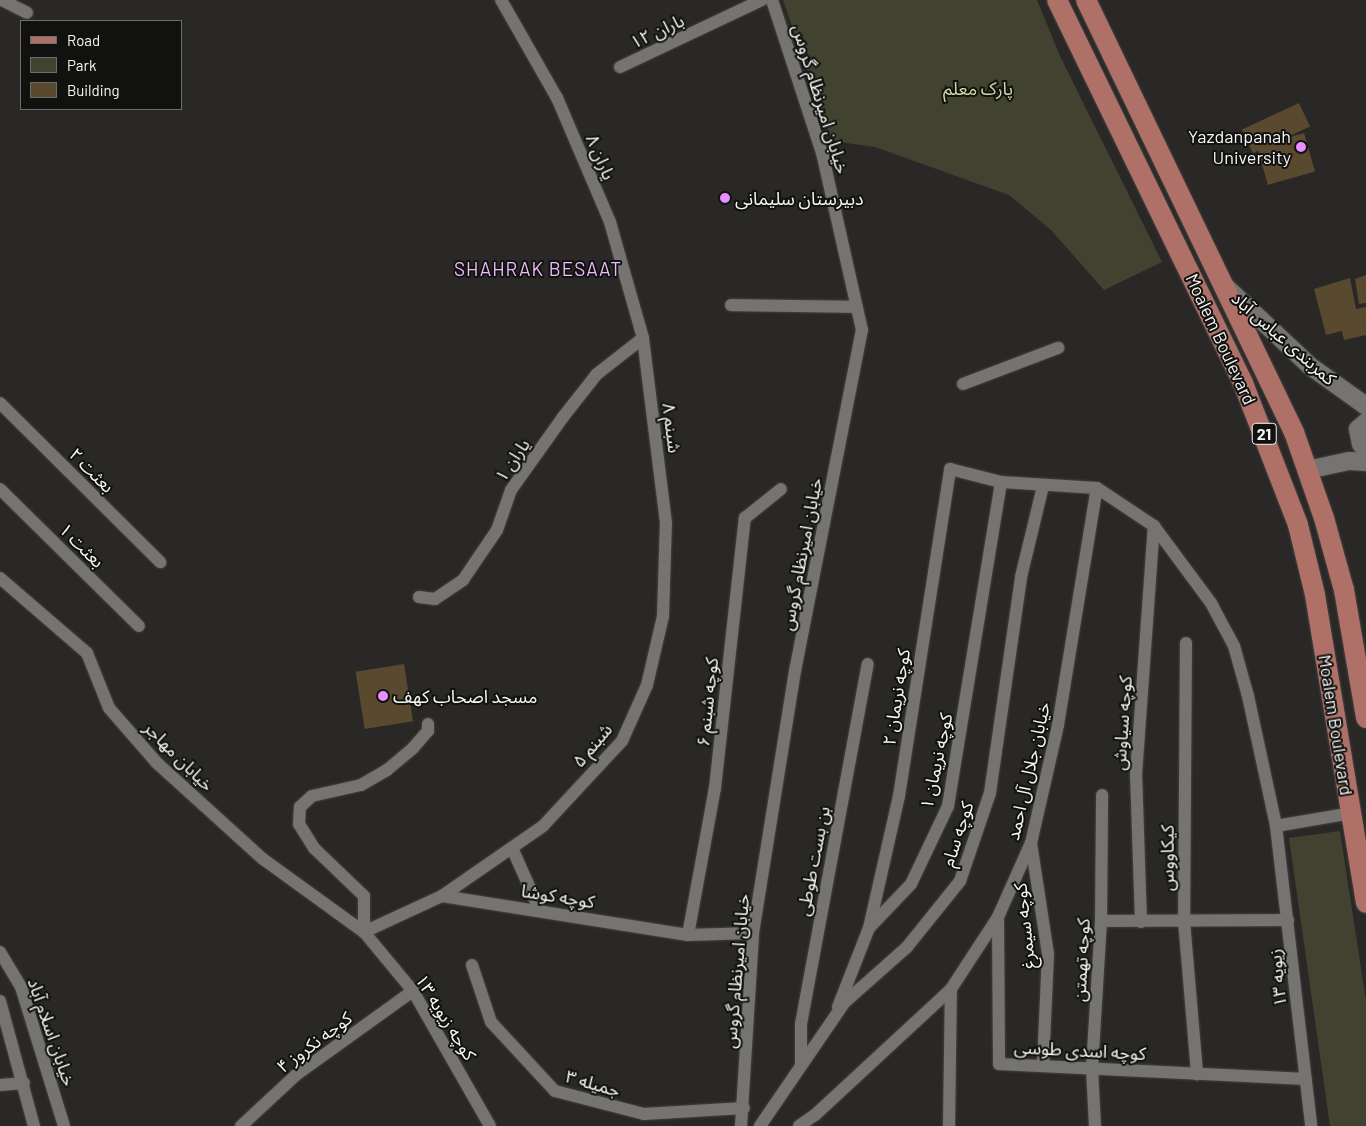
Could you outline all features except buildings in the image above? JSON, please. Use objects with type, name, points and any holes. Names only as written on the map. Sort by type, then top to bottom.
[{"type":"main road","name":"Moalem Boulevard","points":[[1057,0],[1243,383],[1298,524],[1315,595],[1366,903]]},
{"type":"main road","name":"Moalem Boulevard","points":[[1086,0],[1226,287],[1294,432],[1344,590],[1366,718]]},
{"type":"main road","name":"کمربندی عباس آباد","points":[[1226,287],[1310,366],[1366,406]]},
{"type":"main road","points":[[1366,422],[1358,429],[1361,444],[1366,450]]},
{"type":"main road","points":[[1307,470],[1349,461],[1366,462]]},
{"type":"street","points":[[2,0],[27,13]]},
{"type":"street","name":"یاران ۸","points":[[501,0],[557,98],[610,222],[643,338]]},
{"type":"street","name":"باران ۱۲","points":[[620,68],[762,0]]},
{"type":"street","name":"خیابان امیرنظام گروس","points":[[741,1126],[744,1108],[753,933],[795,671],[862,330],[822,153],[772,0]]},
{"type":"street","points":[[731,305],[856,307]]},
{"type":"street","name":"شبنم ۸","points":[[643,338],[666,523]]},
{"type":"street","name":"یاران ۱","points":[[419,597],[435,599],[463,580],[497,530],[512,490],[563,417],[597,374],[643,338]]},
{"type":"street","points":[[963,384],[1058,348]]},
{"type":"street","name":"بعثت ۲","points":[[0,403],[160,562]]},
{"type":"street","name":"کوچه نریمان ۲","points":[[868,928],[898,796],[950,469],[1001,482]]},
{"type":"street","points":[[1001,482],[1097,488]]},
{"type":"street","name":"کوچه نریمان ۱","points":[[833,1019],[868,928],[911,884],[948,806],[1001,482]]},
{"type":"street","name":"کوچه سام","points":[[760,1126],[845,1002],[907,947],[960,881],[990,793],[1022,577],[1043,486]]},
{"type":"street","name":"زیویه ۱۳","points":[[1097,488],[1154,526],[1211,603],[1234,646],[1248,696],[1276,826],[1311,1126]]},
{"type":"street","name":"خیابان جلال آل احمد","points":[[798,1126],[815,1115],[951,989],[998,917],[1031,843],[1058,725],[1097,488]]},
{"type":"street","name":"بعثت ۱","points":[[0,489],[139,626]]},
{"type":"street","name":"کوچه شبنم ۶","points":[[688,935],[715,788],[745,518],[781,489]]},
{"type":"street","name":"شبنم ۵","points":[[442,896],[543,826],[622,741],[647,685],[663,616],[666,523]]},
{"type":"street","name":"کوچه سیاوش","points":[[1141,922],[1136,775],[1154,526]]},
{"type":"street","name":"خیابان مهاجر","points":[[0,578],[87,653],[109,708],[157,763],[263,859],[364,932]]},
{"type":"street","name":"کیکاووس","points":[[1186,643],[1184,921],[1197,1074]]},
{"type":"street","name":"بن بست طوطی","points":[[801,1064],[801,1024],[868,664]]},
{"type":"street","points":[[428,724],[428,731],[413,748],[387,770],[361,785],[312,796],[300,807],[299,824],[314,848],[364,896],[364,932],[442,896]]},
{"type":"street","name":"کوچه تهمتن","points":[[1094,1126],[1092,1068],[1101,922],[1102,795]]},
{"type":"street","points":[[1276,826],[1351,813]]},
{"type":"street","name":"کوچه سیمرغ","points":[[1031,843],[1048,954],[1043,1065]]},
{"type":"street","points":[[512,848],[540,911]]},
{"type":"street","name":"کوچه کوشا","points":[[442,896],[688,935],[753,933]]},
{"type":"street","name":"کوچه اسدی طوسی","points":[[998,917],[1000,1064],[1306,1079]]},
{"type":"street","points":[[1101,922],[1288,920]]},
{"type":"street","name":"کوچه زیویه ۱۳","points":[[364,932],[413,991],[490,1126]]},
{"type":"street","name":"خیابان اسلام آباد","points":[[0,952],[21,987],[64,1126]]},
{"type":"street","name":"جمیله ۳","points":[[472,965],[492,1022],[554,1091],[644,1114],[744,1108]]},
{"type":"street","points":[[949,1126],[951,989]]},
{"type":"street","name":"کوچه نکروز ۴","points":[[241,1126],[296,1075],[413,991]]},
{"type":"street","points":[[0,1001],[24,1083],[34,1126]]},
{"type":"street","points":[[0,1085],[24,1083]]},
{"type":"green space","name":"پارک معلم","points":[[783,0],[1037,0],[1060,56],[1162,262],[1104,290],[1051,230],[1009,195],[875,147],[832,141]]},
{"type":"green space","points":[[1340,831],[1366,1001],[1366,1126],[1330,1126],[1289,838]]},
{"type":"place","name":"Yazdanpanah University","points":[[1301,147]]},
{"type":"place","name":"دبیرستان سلیمانی","points":[[725,198]]},
{"type":"place","name":"مسجد اصحاب کهف","points":[[383,696]]},
{"type":"district","name":"SHAHRAK BESAAT","points":[[538,269]]}]
